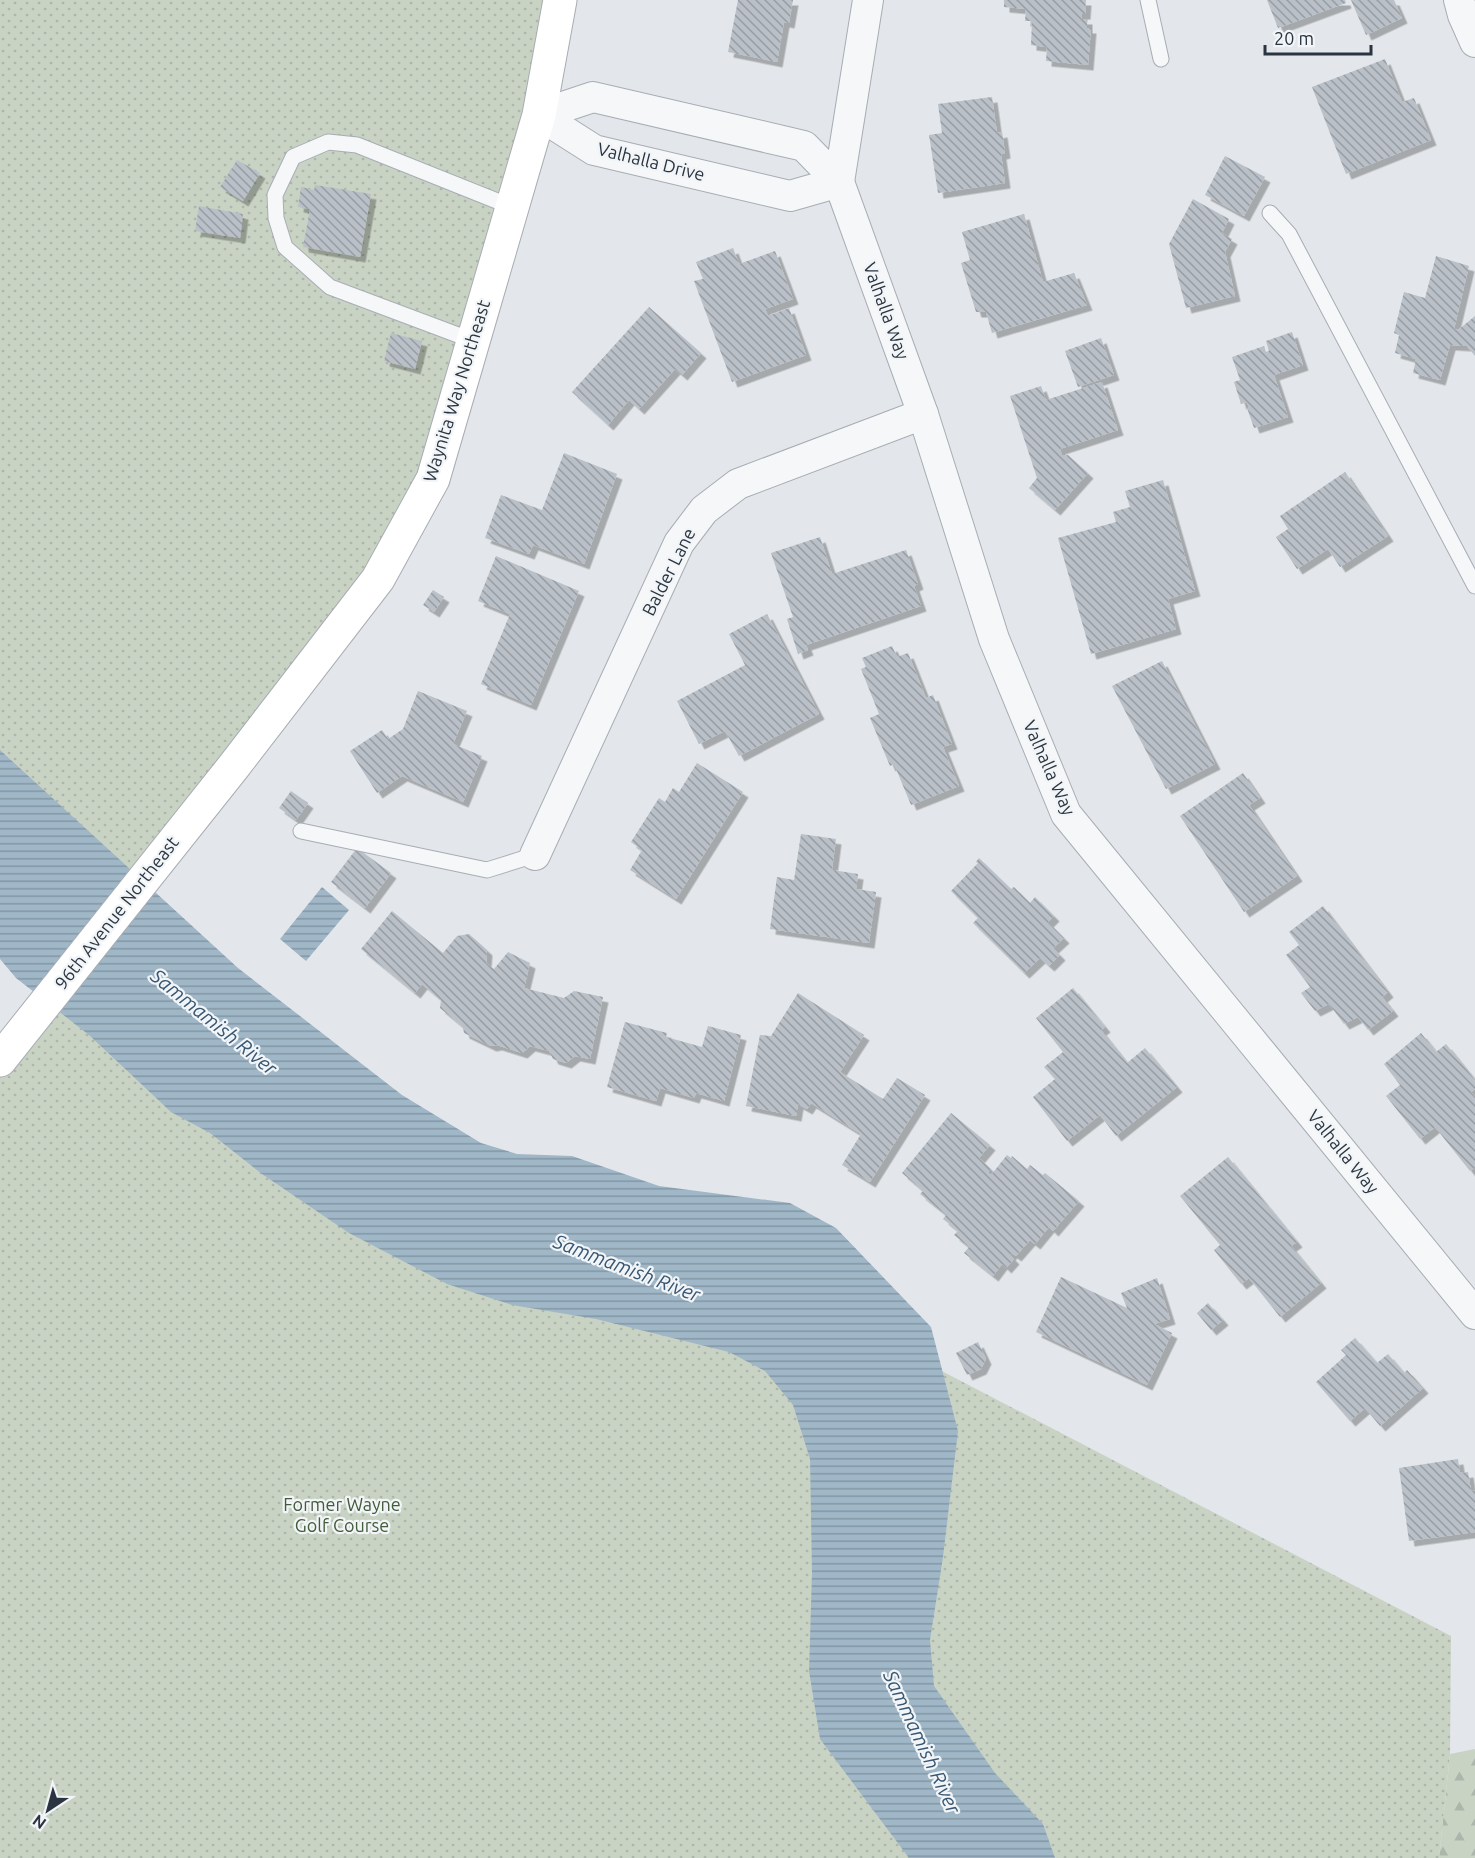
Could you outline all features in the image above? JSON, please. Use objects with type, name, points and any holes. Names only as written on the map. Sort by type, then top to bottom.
[{"type":"main road","name":"Waynita Way Northeast","points":[[234,766],[370,589],[433,479],[539,115],[560,0]]},
{"type":"main road","name":"96th Avenue Northeast","points":[[0,1060],[234,766]]},
{"type":"street","points":[[839,182],[868,0]]},
{"type":"street","points":[[1460,0],[1463,15],[1475,42]]},
{"type":"street","points":[[539,115],[593,97],[804,146],[839,182]]},
{"type":"street","name":"Valhalla Drive","points":[[539,115],[594,150],[790,196],[839,182]]},
{"type":"street","name":"Valhalla Way","points":[[839,182],[923,414],[994,639],[1066,814],[1475,1314]]},
{"type":"street","name":"Balder Lane","points":[[535,855],[679,543],[704,510],[738,484],[923,414]]},
{"type":"lane","points":[[1149,0],[1161,58]]},
{"type":"lane","points":[[474,341],[330,288],[285,247],[276,218],[275,195],[293,157],[328,142],[357,145],[512,207]]},
{"type":"lane","points":[[1270,213],[1289,234],[1475,586]]},
{"type":"lane","points":[[302,831],[487,870],[535,855]]},
{"type":"green space","points":[[0,0],[562,0],[474,341],[378,579],[88,929],[0,857]]},
{"type":"green space","name":"Former Wayne Golf Course","points":[[85,936],[254,1055],[815,1305],[1451,1636],[1450,1754],[1439,1858],[0,1858],[0,1051]]},
{"type":"green space","points":[[1475,1749],[1475,1858],[1439,1858],[1450,1754]]},
{"type":"water","name":"Sammamish River","points":[[0,750],[238,968],[402,1095],[481,1143],[517,1154],[572,1156],[659,1186],[790,1203],[836,1228],[931,1327],[958,1431],[943,1557],[930,1640],[934,1686],[995,1773],[1043,1824],[1055,1858],[909,1858],[820,1739],[809,1671],[812,1572],[810,1459],[793,1405],[765,1371],[729,1352],[596,1319],[512,1305],[447,1284],[349,1233],[262,1174],[210,1133],[171,1112],[89,1035],[16,978],[0,959]]},
{"type":"water","points":[[322,887],[349,910],[306,961],[280,939]]},
{"type":"building","points":[[738,0],[793,0],[789,23],[784,22],[777,62],[728,52]]},
{"type":"building","points":[[1004,0],[1086,0],[1085,14],[1082,14],[1081,19],[1087,19],[1087,28],[1091,28],[1088,65],[1046,61],[1047,47],[1031,45],[1032,21],[1025,21],[1026,9],[1004,7]]},
{"type":"building","points":[[1267,0],[1345,0],[1346,3],[1278,28]]},
{"type":"building","points":[[1351,0],[1394,0],[1402,18],[1366,35]]},
{"type":"building","points":[[1385,59],[1402,102],[1414,98],[1431,140],[1346,174],[1312,87]]},
{"type":"building","points":[[992,97],[997,133],[1002,132],[1005,153],[1001,154],[1005,183],[938,193],[929,135],[942,133],[938,104]]},
{"type":"building","points":[[1225,156],[1265,177],[1244,216],[1205,195]]},
{"type":"building","points":[[237,160],[260,173],[243,201],[220,187]]},
{"type":"building","points":[[315,185],[371,194],[360,257],[303,247],[310,209],[298,207],[301,187],[314,190]]},
{"type":"building","points":[[1193,199],[1229,219],[1222,233],[1232,239],[1225,252],[1235,296],[1186,308],[1169,244]]},
{"type":"building","points":[[199,206],[243,214],[240,238],[195,231]]},
{"type":"building","points":[[1024,214],[1043,282],[1074,273],[1087,305],[992,333],[986,312],[976,312],[961,263],[970,260],[962,232]]},
{"type":"building","points":[[733,248],[739,264],[775,251],[793,299],[765,309],[768,316],[789,308],[806,355],[732,382],[694,281],[703,279],[696,262]]},
{"type":"building","points":[[1436,256],[1469,266],[1454,329],[1458,330],[1475,316],[1475,356],[1467,346],[1450,345],[1440,380],[1413,373],[1416,359],[1395,353],[1399,335],[1394,333],[1404,292],[1425,298]]},
{"type":"building","points":[[649,307],[701,353],[682,375],[675,369],[639,409],[629,400],[608,425],[572,392]]},
{"type":"building","points":[[1292,332],[1303,365],[1274,375],[1288,417],[1254,428],[1247,402],[1241,404],[1234,382],[1240,380],[1232,357],[1264,346],[1266,352],[1269,351],[1266,341]]},
{"type":"building","points":[[391,333],[422,341],[415,369],[384,361]]},
{"type":"building","points":[[1101,338],[1114,375],[1078,387],[1065,351]]},
{"type":"building","points":[[1102,382],[1118,430],[1060,449],[1062,456],[1068,455],[1088,473],[1055,510],[1029,488],[1037,478],[1010,396],[1041,386],[1046,400]]},
{"type":"building","points":[[564,453],[617,474],[584,564],[533,545],[529,554],[485,538],[501,495],[542,510]]},
{"type":"building","points":[[1345,472],[1388,536],[1340,567],[1328,549],[1297,569],[1276,537],[1288,529],[1280,516]]},
{"type":"building","points":[[1163,480],[1195,591],[1168,599],[1176,629],[1091,654],[1058,538],[1116,522],[1113,512],[1130,507],[1125,491]]},
{"type":"building","points":[[820,537],[832,574],[906,550],[918,584],[914,586],[921,606],[806,645],[808,650],[798,654],[787,619],[793,617],[771,553]]},
{"type":"building","points":[[496,556],[579,591],[531,705],[481,684],[510,614],[478,601]]},
{"type":"building","points":[[433,590],[444,597],[434,612],[423,605]]},
{"type":"building","points":[[767,614],[819,714],[739,756],[725,731],[699,744],[677,701],[745,665],[729,634]]},
{"type":"building","points":[[892,646],[897,657],[908,653],[926,698],[933,695],[952,744],[943,747],[959,786],[911,805],[894,764],[890,766],[870,718],[879,714],[861,669],[866,667],[862,658]]},
{"type":"building","points":[[1162,661],[1215,764],[1166,789],[1112,686]]},
{"type":"building","points":[[418,691],[467,711],[453,744],[482,756],[463,802],[402,776],[377,793],[350,751],[382,730],[388,739],[403,729]]},
{"type":"building","points":[[697,763],[743,792],[676,899],[630,870],[642,850],[631,842],[659,798],[665,802],[673,788],[679,792]]},
{"type":"building","points":[[1243,773],[1260,798],[1249,805],[1297,876],[1244,912],[1180,816]]},
{"type":"building","points":[[291,791],[308,803],[296,820],[279,808]]},
{"type":"building","points":[[801,834],[836,839],[832,870],[858,874],[856,889],[876,892],[869,943],[770,929],[777,877],[794,880]]},
{"type":"building","points":[[357,848],[391,873],[365,908],[331,882]]},
{"type":"building","points":[[979,858],[1011,889],[1014,887],[1030,903],[1035,897],[1054,916],[1048,922],[1064,938],[1053,948],[1060,955],[1049,966],[1040,958],[1024,973],[973,923],[978,918],[951,891],[978,863],[976,862]]},
{"type":"building","points":[[1323,906],[1388,992],[1382,997],[1393,1011],[1368,1030],[1358,1017],[1344,1024],[1329,1004],[1315,1011],[1301,993],[1310,987],[1286,955],[1299,945],[1289,932]]},
{"type":"building","points":[[392,911],[443,953],[457,936],[469,934],[487,950],[486,963],[494,969],[508,952],[530,963],[524,988],[564,998],[574,991],[603,997],[590,1059],[575,1056],[566,1063],[553,1059],[549,1051],[530,1046],[522,1053],[497,1045],[491,1046],[464,1033],[463,1027],[440,1008],[441,1000],[422,984],[415,993],[361,949]]},
{"type":"building","points":[[1073,988],[1105,1027],[1101,1030],[1127,1063],[1145,1048],[1177,1087],[1116,1136],[1100,1115],[1067,1141],[1033,1097],[1055,1079],[1044,1067],[1063,1052],[1036,1018]]},
{"type":"building","points":[[798,993],[864,1035],[840,1072],[883,1099],[897,1078],[925,1095],[870,1182],[842,1165],[861,1134],[811,1103],[807,1109],[798,1104],[796,1116],[746,1106],[760,1035],[771,1036]]},
{"type":"building","points":[[625,1022],[667,1033],[666,1037],[702,1047],[708,1026],[741,1035],[724,1101],[696,1093],[694,1098],[660,1088],[656,1101],[607,1087]]},
{"type":"building","points":[[1421,1033],[1436,1052],[1446,1044],[1475,1080],[1475,1089],[1471,1092],[1475,1097],[1475,1168],[1470,1171],[1435,1127],[1420,1139],[1386,1096],[1400,1085],[1384,1064]]},
{"type":"building","points":[[951,1113],[990,1145],[979,1158],[991,1169],[988,1172],[991,1175],[1007,1155],[1011,1158],[1012,1156],[1027,1169],[1030,1165],[1043,1175],[1045,1173],[1079,1201],[1053,1231],[1049,1227],[1035,1244],[1030,1240],[1016,1256],[1012,1253],[1010,1255],[1014,1259],[1006,1268],[1002,1264],[993,1276],[964,1253],[969,1247],[954,1235],[958,1231],[943,1219],[946,1215],[920,1194],[923,1191],[902,1173]]},
{"type":"building","points":[[1228,1157],[1297,1242],[1291,1246],[1321,1283],[1280,1317],[1249,1278],[1241,1284],[1214,1250],[1220,1245],[1180,1196]]},
{"type":"building","points":[[1061,1277],[1127,1308],[1121,1293],[1157,1278],[1170,1319],[1154,1324],[1172,1333],[1147,1385],[1036,1332]]},
{"type":"building","points":[[1208,1303],[1223,1320],[1211,1330],[1197,1313]]},
{"type":"building","points":[[1355,1338],[1377,1363],[1388,1354],[1404,1373],[1407,1370],[1423,1388],[1380,1426],[1365,1408],[1350,1421],[1316,1382],[1346,1355],[1341,1350]]},
{"type":"building","points":[[978,1342],[986,1359],[981,1369],[967,1375],[956,1353]]},
{"type":"building","points":[[1458,1459],[1460,1473],[1468,1472],[1471,1491],[1475,1490],[1475,1532],[1409,1541],[1399,1468]]}]
